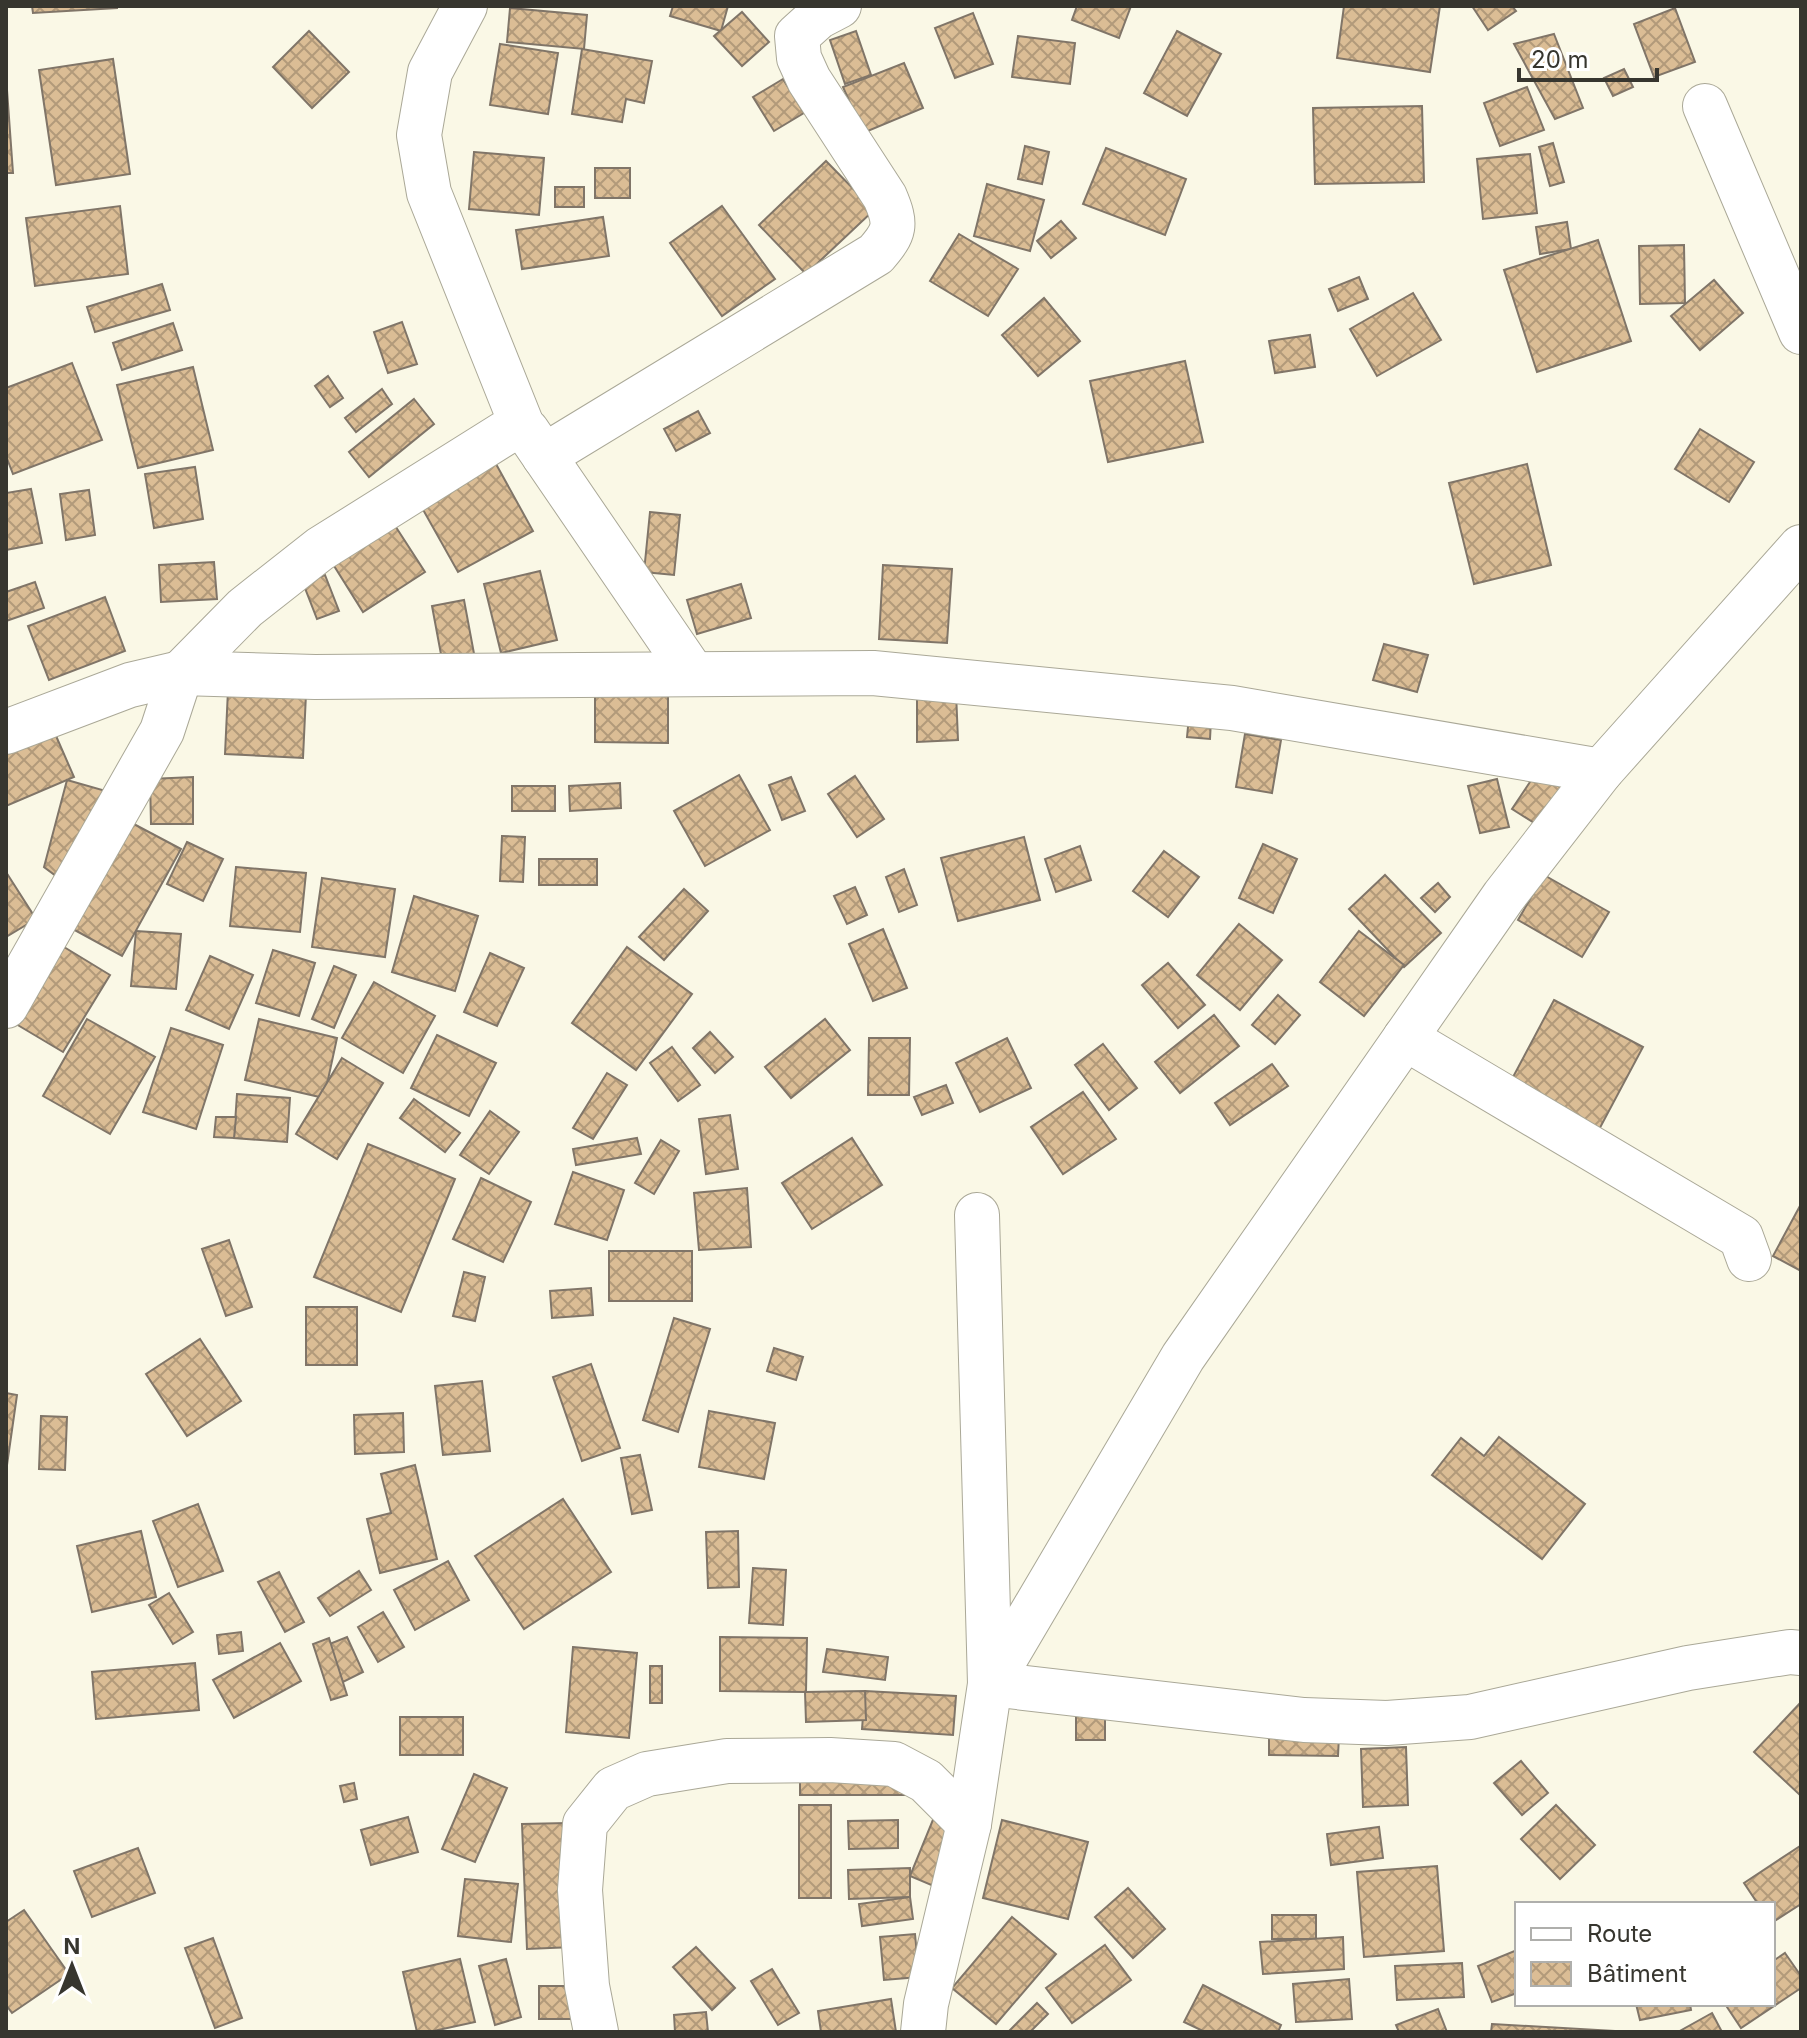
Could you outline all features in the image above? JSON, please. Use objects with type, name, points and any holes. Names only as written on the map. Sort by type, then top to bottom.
[{"type":"street","points":[[465,6],[430,72],[419,135],[429,193],[533,440],[693,674]]},
{"type":"street","points":[[6,1006],[162,731],[181,673],[245,608],[320,549],[533,440],[876,254],[891,237],[894,217],[885,197],[809,80],[799,58],[797,36],[818,17],[839,6]]},
{"type":"street","points":[[1705,106],[1801,332]]},
{"type":"street","points":[[990,1684],[1183,1357],[1504,896],[1601,771],[1801,547]]},
{"type":"street","points":[[6,732],[130,685],[181,673],[315,677],[873,673],[1232,708],[1601,771]]},
{"type":"street","points":[[1405,1038],[1741,1237],[1749,1259]]},
{"type":"street","points":[[923,2032],[926,2004],[969,1824],[990,1684],[977,1215]]},
{"type":"street","points":[[990,1684],[1304,1720],[1387,1723],[1470,1717],[1688,1668],[1790,1652],[1801,1653]]},
{"type":"street","points":[[596,2032],[587,1986],[580,1890],[585,1824],[613,1789],[647,1774],[727,1761],[830,1760],[894,1764],[926,1781],[969,1824]]},
{"type":"building","points":[[32,6],[117,6],[117,8],[33,13]]},
{"type":"building","points":[[673,6],[728,6],[721,31],[670,16]]},
{"type":"building","points":[[1077,6],[1131,6],[1119,38],[1072,20]]},
{"type":"building","points":[[1344,6],[1440,6],[1430,72],[1337,58]]},
{"type":"building","points":[[1472,6],[1512,6],[1516,11],[1488,30]]},
{"type":"building","points":[[510,8],[587,15],[584,49],[507,42]]},
{"type":"building","points":[[1675,8],[1695,62],[1654,77],[1634,24]]},
{"type":"building","points":[[742,12],[769,42],[742,66],[714,36]]},
{"type":"building","points":[[973,13],[993,64],[955,78],[935,28]]},
{"type":"building","points":[[309,31],[349,72],[312,108],[273,67]]},
{"type":"building","points":[[856,31],[871,75],[845,84],[830,40]]},
{"type":"building","points":[[1177,31],[1221,54],[1187,116],[1144,93]]},
{"type":"building","points":[[1554,34],[1583,108],[1555,119],[1514,44]]},
{"type":"building","points":[[1018,36],[1075,43],[1070,84],[1012,77]]},
{"type":"building","points":[[500,44],[558,53],[548,114],[490,105]]},
{"type":"building","points":[[582,49],[652,61],[644,103],[626,99],[622,122],[572,114]]},
{"type":"building","points":[[113,59],[130,174],[56,185],[39,70]]},
{"type":"building","points":[[904,63],[923,108],[863,133],[843,87]]},
{"type":"building","points":[[1624,69],[1633,87],[1613,96],[1604,78]]},
{"type":"building","points":[[6,76],[13,173],[6,173]]},
{"type":"building","points":[[783,79],[804,113],[774,131],[753,97]]},
{"type":"building","points":[[1527,87],[1544,130],[1500,146],[1484,103]]},
{"type":"building","points":[[1422,106],[1424,182],[1315,184],[1313,108]]},
{"type":"building","points":[[1553,143],[1564,182],[1550,186],[1539,147]]},
{"type":"building","points":[[1025,146],[1049,152],[1042,184],[1018,179]]},
{"type":"building","points":[[1106,148],[1186,179],[1165,235],[1083,204]]},
{"type":"building","points":[[474,152],[544,158],[539,215],[469,209]]},
{"type":"building","points":[[1530,154],[1537,213],[1483,219],[1477,159]]},
{"type":"building","points":[[826,161],[874,210],[806,274],[759,225]]},
{"type":"building","points":[[595,168],[630,168],[630,198],[595,198]]},
{"type":"building","points":[[987,184],[1044,200],[1030,251],[974,236]]},
{"type":"building","points":[[555,187],[584,187],[584,207],[555,207]]},
{"type":"building","points":[[120,206],[128,274],[35,286],[26,218]]},
{"type":"building","points":[[722,206],[775,279],[722,316],[670,243]]},
{"type":"building","points":[[603,217],[609,256],[522,269],[516,230]]},
{"type":"building","points":[[1061,221],[1076,238],[1051,258],[1037,241]]},
{"type":"building","points":[[1567,222],[1571,249],[1540,254],[1536,227]]},
{"type":"building","points":[[959,234],[1018,269],[988,316],[930,281]]},
{"type":"building","points":[[1598,240],[1631,341],[1537,372],[1504,270]]},
{"type":"building","points":[[1684,245],[1685,303],[1640,304],[1639,246]]},
{"type":"building","points":[[1359,277],[1368,299],[1338,311],[1329,289]]},
{"type":"building","points":[[1714,280],[1743,313],[1700,350],[1671,316]]},
{"type":"building","points":[[162,284],[170,310],[95,332],[87,307]]},
{"type":"building","points":[[1413,293],[1441,340],[1377,376],[1350,329]]},
{"type":"building","points":[[1044,298],[1080,341],[1038,376],[1002,335]]},
{"type":"building","points":[[402,322],[417,364],[388,373],[374,332]]},
{"type":"building","points":[[173,323],[182,350],[122,370],[113,343]]},
{"type":"building","points":[[1310,335],[1315,367],[1275,373],[1269,341]]},
{"type":"building","points":[[1185,361],[1203,442],[1108,462],[1090,381]]},
{"type":"building","points":[[72,363],[102,440],[13,474],[6,456],[6,388]]},
{"type":"building","points":[[193,367],[213,450],[138,468],[117,385]]},
{"type":"building","points":[[328,376],[343,398],[330,407],[315,386]]},
{"type":"building","points":[[382,389],[392,404],[356,432],[345,418]]},
{"type":"building","points":[[414,399],[434,424],[369,477],[349,452]]},
{"type":"building","points":[[698,411],[710,433],[676,451],[664,429]]},
{"type":"building","points":[[1700,429],[1754,462],[1729,502],[1675,469]]},
{"type":"building","points":[[496,464],[533,531],[458,572],[421,506]]},
{"type":"building","points":[[1527,464],[1551,565],[1474,584],[1449,483]]},
{"type":"building","points":[[195,467],[203,519],[154,528],[145,474]]},
{"type":"building","points":[[31,489],[42,543],[6,550],[6,493]]},
{"type":"building","points":[[89,490],[95,535],[66,540],[60,494]]},
{"type":"building","points":[[650,512],[680,515],[674,575],[644,572]]},
{"type":"building","points":[[392,521],[425,572],[363,612],[331,561]]},
{"type":"building","points":[[214,562],[217,599],[161,602],[159,565]]},
{"type":"building","points":[[883,565],[952,569],[947,643],[879,639]]},
{"type":"building","points":[[540,571],[557,640],[501,653],[484,584]]},
{"type":"building","points":[[325,575],[339,611],[317,619],[303,583]]},
{"type":"building","points":[[35,582],[44,608],[6,621],[6,592]]},
{"type":"building","points":[[741,584],[751,618],[697,634],[687,600]]},
{"type":"building","points":[[105,597],[125,651],[49,680],[28,626]]},
{"type":"building","points":[[464,600],[475,659],[443,665],[432,606]]},
{"type":"building","points":[[1384,644],[1428,655],[1417,692],[1373,680]]},
{"type":"building","points":[[228,690],[306,694],[303,758],[225,754]]},
{"type":"building","points":[[956,692],[958,740],[917,742],[917,693]]},
{"type":"building","points":[[595,695],[668,695],[668,743],[595,742]]},
{"type":"building","points":[[1189,717],[1211,720],[1210,739],[1187,737]]},
{"type":"building","points":[[53,729],[74,777],[6,806],[6,750]]},
{"type":"building","points":[[1245,734],[1281,740],[1272,793],[1236,787]]},
{"type":"building","points":[[1536,773],[1563,789],[1539,826],[1512,809]]},
{"type":"building","points":[[739,775],[770,830],[705,866],[674,811]]},
{"type":"building","points":[[855,776],[884,819],[857,837],[828,794]]},
{"type":"building","points":[[193,777],[193,824],[151,824],[150,779]]},
{"type":"building","points":[[791,777],[805,811],[782,820],[769,785]]},
{"type":"building","points":[[1497,779],[1509,827],[1480,833],[1468,786]]},
{"type":"building","points":[[67,780],[113,793],[64,882],[44,867]]},
{"type":"building","points":[[620,783],[621,808],[570,811],[569,786]]},
{"type":"building","points":[[512,786],[555,786],[555,811],[512,811]]},
{"type":"building","points":[[130,822],[181,849],[122,956],[71,928]]},
{"type":"building","points":[[502,836],[525,837],[523,882],[500,881]]},
{"type":"building","points":[[1024,837],[1040,900],[958,921],[941,858]]},
{"type":"building","points":[[187,842],[223,859],[203,901],[167,884]]},
{"type":"building","points":[[1263,844],[1297,859],[1273,913],[1239,898]]},
{"type":"building","points":[[1080,846],[1091,880],[1056,892],[1045,859]]},
{"type":"building","points":[[1164,851],[1199,877],[1168,917],[1133,891]]},
{"type":"building","points":[[539,859],[597,859],[597,885],[539,885]]},
{"type":"building","points":[[236,867],[306,873],[300,932],[230,926]]},
{"type":"building","points":[[904,869],[917,905],[899,912],[886,877]]},
{"type":"building","points":[[6,872],[36,919],[6,937]]},
{"type":"building","points":[[1385,875],[1441,933],[1404,967],[1349,909]]},
{"type":"building","points":[[1544,875],[1609,912],[1582,957],[1518,920]]},
{"type":"building","points":[[322,878],[395,889],[385,957],[312,947]]},
{"type":"building","points":[[1438,883],[1450,897],[1435,912],[1421,898]]},
{"type":"building","points":[[855,887],[867,915],[847,924],[834,896]]},
{"type":"building","points":[[684,889],[708,911],[664,960],[639,937]]},
{"type":"building","points":[[414,896],[478,916],[455,991],[392,972]]},
{"type":"building","points":[[1239,924],[1282,960],[1240,1010],[1197,975]]},
{"type":"building","points":[[883,929],[907,988],[873,1001],[849,944]]},
{"type":"building","points":[[136,931],[181,934],[176,989],[131,986]]},
{"type":"building","points":[[1359,931],[1404,965],[1364,1016],[1320,982]]},
{"type":"building","points":[[64,947],[110,975],[63,1052],[16,1024]]},
{"type":"building","points":[[627,947],[692,994],[636,1070],[572,1023]]},
{"type":"building","points":[[273,950],[315,963],[299,1016],[256,1003]]},
{"type":"building","points":[[490,953],[524,968],[497,1026],[464,1012]]},
{"type":"building","points":[[210,956],[253,975],[229,1029],[186,1010]]},
{"type":"building","points":[[1168,963],[1205,1005],[1178,1028],[1142,985]]},
{"type":"building","points":[[334,966],[356,975],[334,1028],[312,1019]]},
{"type":"building","points":[[374,982],[435,1016],[403,1073],[342,1038]]},
{"type":"building","points":[[1278,995],[1300,1015],[1275,1044],[1252,1025]]},
{"type":"building","points":[[1554,1000],[1643,1047],[1594,1139],[1505,1092]]},
{"type":"building","points":[[1214,1015],[1239,1046],[1180,1093],[1155,1062]]},
{"type":"building","points":[[87,1019],[155,1057],[110,1134],[43,1096]]},
{"type":"building","points":[[259,1019],[337,1038],[324,1098],[245,1080]]},
{"type":"building","points":[[825,1019],[850,1050],[791,1098],[765,1067]]},
{"type":"building","points":[[171,1028],[223,1045],[196,1129],[143,1112]]},
{"type":"building","points":[[710,1032],[733,1057],[715,1073],[693,1048]]},
{"type":"building","points":[[437,1035],[496,1063],[469,1116],[411,1088]]},
{"type":"building","points":[[869,1038],[910,1038],[909,1095],[868,1095]]},
{"type":"building","points":[[1007,1038],[1031,1088],[980,1112],[956,1063]]},
{"type":"building","points":[[1103,1044],[1137,1088],[1109,1110],[1075,1065]]},
{"type":"building","points":[[672,1047],[700,1085],[678,1101],[650,1063]]},
{"type":"building","points":[[342,1058],[383,1083],[337,1159],[296,1134]]},
{"type":"building","points":[[1272,1064],[1288,1086],[1230,1125],[1215,1103]]},
{"type":"building","points":[[607,1073],[627,1085],[593,1139],[573,1128]]},
{"type":"building","points":[[946,1085],[953,1103],[922,1115],[914,1097]]},
{"type":"building","points":[[1083,1092],[1116,1139],[1063,1174],[1031,1127]]},
{"type":"building","points":[[237,1094],[290,1098],[287,1142],[234,1138]]},
{"type":"building","points":[[414,1099],[460,1133],[445,1152],[400,1118]]},
{"type":"building","points":[[490,1111],[519,1132],[489,1174],[460,1155]]},
{"type":"building","points":[[730,1115],[738,1169],[706,1174],[699,1119]]},
{"type":"building","points":[[216,1117],[236,1117],[234,1138],[214,1137]]},
{"type":"building","points":[[637,1138],[641,1154],[576,1165],[573,1149]]},
{"type":"building","points":[[852,1138],[882,1185],[812,1229],[782,1183]]},
{"type":"building","points":[[661,1140],[679,1151],[654,1194],[635,1183]]},
{"type":"building","points":[[368,1144],[455,1179],[401,1312],[314,1277]]},
{"type":"building","points":[[573,1172],[624,1190],[607,1240],[555,1224]]},
{"type":"building","points":[[481,1178],[531,1202],[503,1262],[453,1239]]},
{"type":"building","points":[[747,1188],[751,1247],[699,1250],[694,1193]]},
{"type":"building","points":[[1801,1204],[1801,1271],[1773,1256]]},
{"type":"building","points":[[229,1240],[252,1307],[226,1316],[202,1249]]},
{"type":"building","points":[[609,1251],[692,1251],[692,1301],[609,1301]]},
{"type":"building","points":[[464,1272],[485,1277],[475,1321],[453,1316]]},
{"type":"building","points":[[591,1288],[593,1315],[552,1318],[550,1291]]},
{"type":"building","points":[[306,1307],[357,1307],[357,1365],[306,1365]]},
{"type":"building","points":[[674,1318],[710,1329],[678,1432],[643,1420]]},
{"type":"building","points":[[200,1339],[241,1401],[187,1436],[146,1374]]},
{"type":"building","points":[[774,1348],[803,1357],[796,1380],[767,1371]]},
{"type":"building","points":[[591,1364],[620,1448],[582,1461],[553,1377]]},
{"type":"building","points":[[482,1381],[490,1451],[443,1455],[435,1386]]},
{"type":"building","points":[[6,1393],[17,1395],[6,1472]]},
{"type":"building","points":[[709,1411],[775,1423],[764,1479],[699,1467]]},
{"type":"building","points":[[403,1413],[404,1452],[355,1454],[354,1415]]},
{"type":"building","points":[[41,1416],[67,1417],[65,1470],[39,1469]]},
{"type":"building","points":[[1499,1437],[1585,1504],[1542,1559],[1432,1475],[1461,1438],[1484,1456]]},
{"type":"building","points":[[640,1455],[652,1510],[632,1514],[621,1458]]},
{"type":"building","points":[[415,1465],[437,1559],[380,1573],[367,1519],[391,1513],[381,1474]]},
{"type":"building","points":[[563,1499],[611,1572],[524,1629],[475,1556]]},
{"type":"building","points":[[198,1504],[223,1571],[178,1587],[153,1521]]},
{"type":"building","points":[[141,1531],[156,1597],[92,1612],[77,1546]]},
{"type":"building","points":[[738,1531],[739,1587],[708,1588],[706,1532]]},
{"type":"building","points":[[448,1561],[469,1600],[415,1630],[394,1590]]},
{"type":"building","points":[[753,1568],[786,1570],[783,1625],[749,1623]]},
{"type":"building","points":[[359,1571],[371,1590],[330,1616],[318,1598]]},
{"type":"building","points":[[279,1572],[304,1622],[285,1632],[258,1582]]},
{"type":"building","points":[[169,1593],[193,1632],[173,1644],[149,1605]]},
{"type":"building","points":[[383,1612],[404,1647],[378,1662],[358,1627]]},
{"type":"building","points":[[241,1632],[243,1651],[219,1654],[217,1635]]},
{"type":"building","points":[[347,1637],[363,1672],[343,1682],[327,1645]]},
{"type":"building","points":[[720,1637],[807,1638],[806,1692],[720,1691]]},
{"type":"building","points":[[329,1638],[347,1695],[331,1700],[313,1644]]},
{"type":"building","points":[[280,1643],[301,1681],[234,1718],[213,1680]]},
{"type":"building","points":[[573,1647],[637,1653],[629,1738],[566,1732]]},
{"type":"building","points":[[827,1649],[888,1657],[885,1680],[823,1672]]},
{"type":"building","points":[[195,1663],[199,1710],[96,1719],[92,1672]]},
{"type":"building","points":[[650,1666],[662,1666],[662,1703],[650,1703]]},
{"type":"building","points":[[865,1691],[956,1696],[953,1735],[862,1729]]},
{"type":"building","points":[[865,1691],[866,1720],[806,1722],[805,1692]]},
{"type":"building","points":[[1801,1702],[1801,1796],[1754,1752]]},
{"type":"building","points":[[1076,1703],[1105,1703],[1105,1740],[1076,1740]]},
{"type":"building","points":[[400,1717],[463,1717],[463,1755],[400,1755]]},
{"type":"building","points":[[1269,1735],[1339,1736],[1338,1756],[1269,1755]]},
{"type":"building","points":[[1406,1747],[1408,1805],[1363,1807],[1361,1749]]},
{"type":"building","points":[[1521,1761],[1548,1793],[1522,1815],[1494,1783]]},
{"type":"building","points":[[474,1774],[507,1788],[475,1862],[442,1849]]},
{"type":"building","points":[[800,1775],[904,1775],[904,1795],[800,1795]]},
{"type":"building","points":[[354,1783],[357,1799],[344,1802],[340,1786]]},
{"type":"building","points":[[799,1805],[831,1805],[831,1898],[799,1898]]},
{"type":"building","points":[[939,1805],[965,1815],[936,1887],[910,1876]]},
{"type":"building","points":[[1556,1805],[1595,1845],[1560,1879],[1521,1839]]},
{"type":"building","points":[[408,1817],[418,1852],[371,1865],[361,1830]]},
{"type":"building","points":[[898,1820],[898,1848],[849,1849],[848,1821]]},
{"type":"building","points":[[1002,1820],[1088,1842],[1068,1919],[983,1898]]},
{"type":"building","points":[[567,1823],[573,1947],[527,1949],[522,1824]]},
{"type":"building","points":[[1379,1827],[1383,1858],[1331,1865],[1327,1834]]},
{"type":"building","points":[[1800,1846],[1801,1904],[1775,1921],[1775,1902],[1757,1902],[1744,1883]]},
{"type":"building","points":[[138,1848],[155,1893],[92,1917],[74,1871]]},
{"type":"building","points":[[1437,1866],[1444,1951],[1364,1957],[1357,1872]]},
{"type":"building","points":[[910,1868],[910,1897],[849,1899],[848,1870]]},
{"type":"building","points":[[465,1879],[518,1884],[511,1942],[458,1936]]},
{"type":"building","points":[[1128,1888],[1165,1929],[1133,1958],[1095,1917]]},
{"type":"building","points":[[910,1897],[913,1919],[862,1926],[859,1904]]},
{"type":"building","points":[[24,1910],[69,1974],[12,2013],[6,2005],[6,1922]]},
{"type":"building","points":[[1272,1915],[1316,1915],[1316,1939],[1272,1939]]},
{"type":"building","points":[[1012,1917],[1056,1954],[996,2024],[952,1988]]},
{"type":"building","points":[[915,1934],[919,1977],[884,1980],[880,1937]]},
{"type":"building","points":[[1343,1937],[1344,1969],[1263,1974],[1260,1942]]},
{"type":"building","points":[[213,1938],[242,2018],[215,2028],[185,1948]]},
{"type":"building","points":[[1105,1945],[1131,1980],[1072,2023],[1046,1988]]},
{"type":"building","points":[[696,1947],[735,1988],[712,2010],[673,1967]]},
{"type":"building","points":[[1515,1951],[1515,1994],[1492,2002],[1478,1966]]},
{"type":"building","points":[[1785,1953],[1801,1976],[1801,1988],[1775,2005],[1775,1960]]},
{"type":"building","points":[[460,1959],[475,2022],[417,2032],[403,1972]]},
{"type":"building","points":[[506,1959],[521,2017],[495,2025],[479,1966]]},
{"type":"building","points":[[1462,1963],[1464,1997],[1397,2000],[1395,1966]]},
{"type":"building","points":[[772,1969],[799,2013],[778,2025],[751,1981]]},
{"type":"building","points":[[1349,1979],[1352,2019],[1296,2022],[1293,1984]]},
{"type":"building","points":[[1203,1985],[1281,2025],[1278,2032],[1205,2032],[1184,2022]]},
{"type":"building","points":[[539,1986],[582,1986],[582,2019],[539,2019]]},
{"type":"building","points":[[891,1999],[896,2032],[821,2032],[818,2011]]},
{"type":"building","points":[[1037,2003],[1048,2014],[1030,2032],[1009,2031]]},
{"type":"building","points":[[1636,2006],[1690,2006],[1691,2010],[1640,2020]]},
{"type":"building","points":[[1726,2006],[1774,2006],[1741,2028]]},
{"type":"building","points":[[1438,2009],[1447,2032],[1399,2032],[1396,2025]]},
{"type":"building","points":[[706,2012],[708,2032],[675,2032],[674,2015]]},
{"type":"building","points":[[1712,2013],[1722,2032],[1678,2032]]},
{"type":"building","points":[[1492,2024],[1615,2031],[1491,2032]]}]
